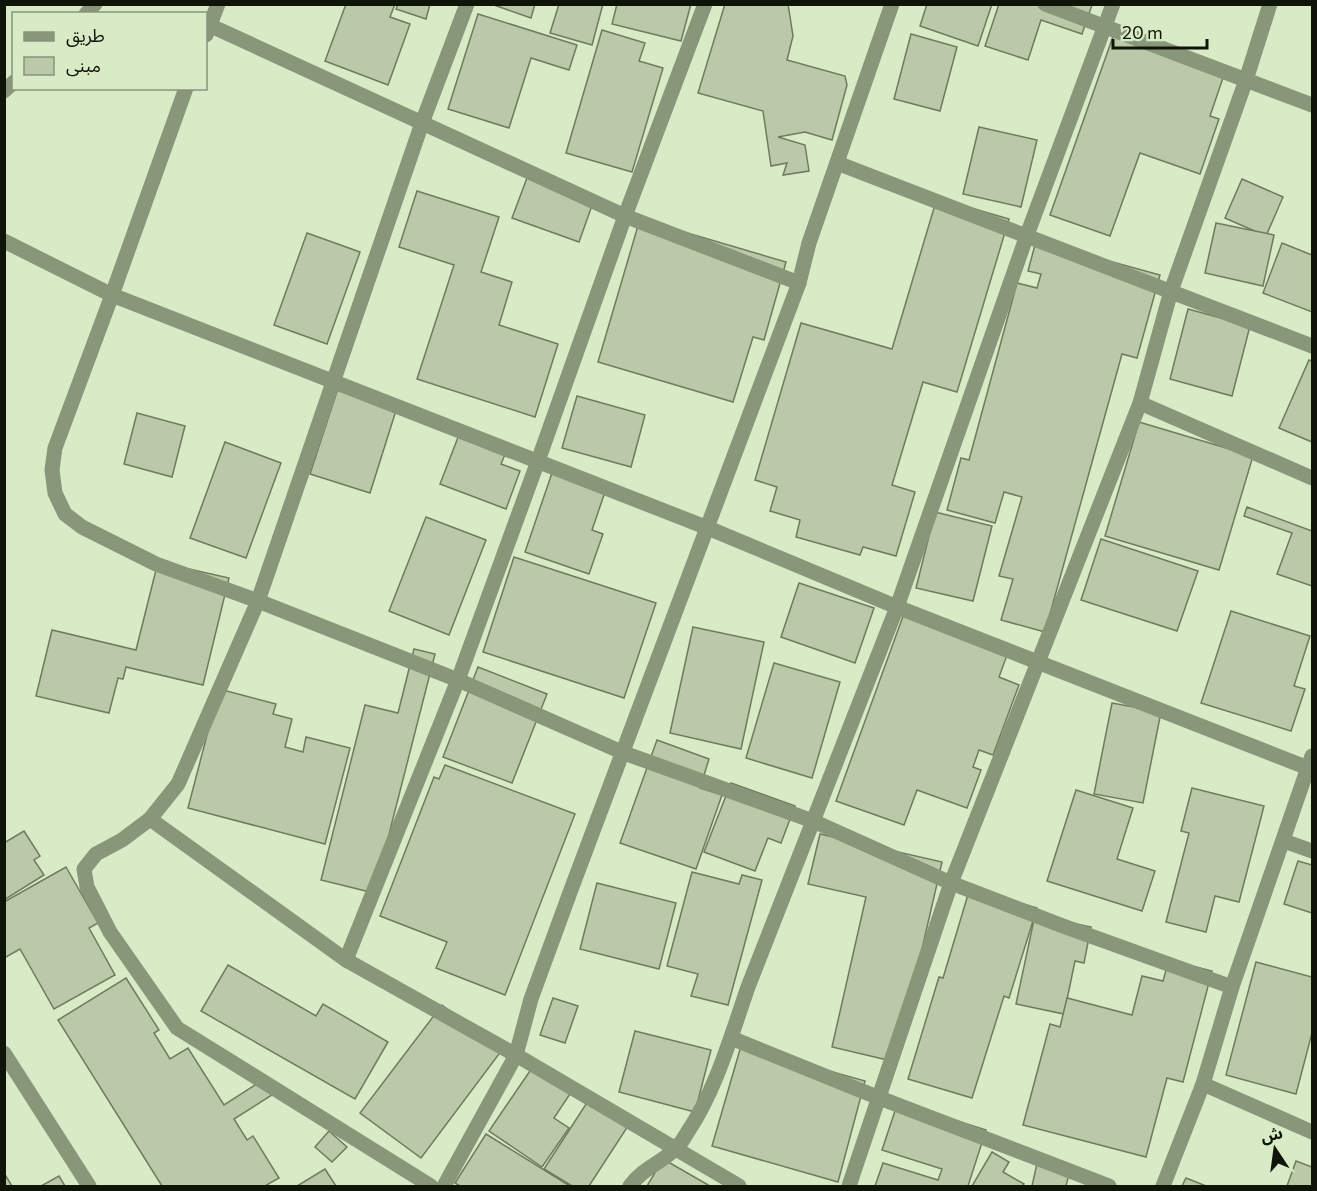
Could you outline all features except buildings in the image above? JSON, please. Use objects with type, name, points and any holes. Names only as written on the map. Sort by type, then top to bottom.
[{"type":"street","points":[[218,4],[207,30],[422,123],[625,216],[799,283]]},
{"type":"street","points":[[431,1186],[177,1028],[110,932],[87,887],[84,868],[96,854],[122,840],[150,819],[178,784],[258,601],[422,123],[467,4]]},
{"type":"street","points":[[346,960],[458,680],[625,216],[705,4]]},
{"type":"street","points":[[444,1186],[516,1055],[531,999],[799,283],[809,243],[892,4]]},
{"type":"street","points":[[1045,4],[1312,105]]},
{"type":"street","points":[[630,1186],[651,1165],[677,1148],[700,1114],[897,607],[1027,235],[1113,4]]},
{"type":"street","points":[[849,1186],[877,1097],[951,883],[1140,403],[1171,291],[1270,4]]},
{"type":"street","points":[[185,90],[55,448],[52,470],[55,493],[65,514],[82,527],[156,564],[258,601],[458,680],[624,753],[813,821],[951,883],[1232,987]]},
{"type":"street","points":[[837,163],[1312,346]]},
{"type":"street","points":[[4,241],[112,295],[708,528],[897,607],[1310,762],[1232,987],[1203,1084],[1163,1186]]},
{"type":"street","points":[[1140,403],[1312,478]]},
{"type":"street","points":[[150,819],[346,960],[516,1055],[739,1186]]},
{"type":"street","points":[[1284,841],[1312,851]]},
{"type":"street","points":[[731,1038],[1109,1186]]},
{"type":"street","points":[[4,1053],[89,1186]]},
{"type":"street","points":[[1203,1084],[1312,1132]]}]
